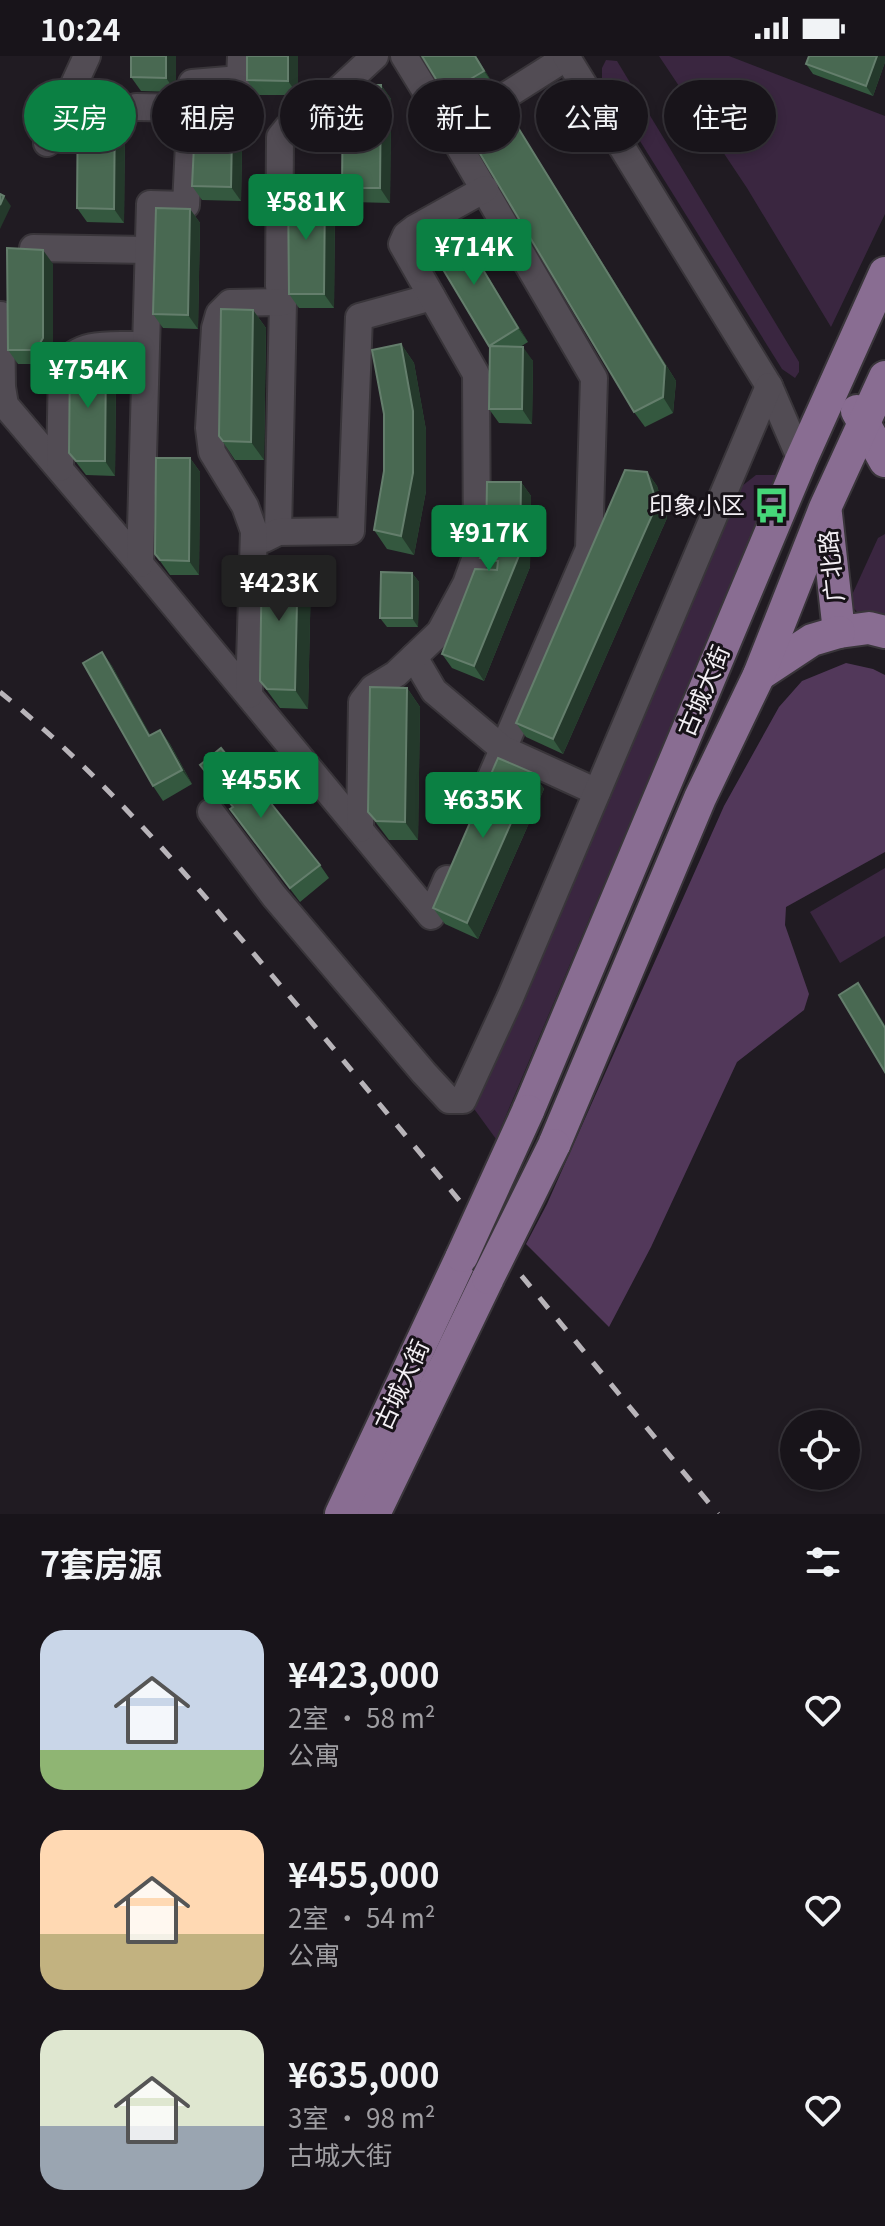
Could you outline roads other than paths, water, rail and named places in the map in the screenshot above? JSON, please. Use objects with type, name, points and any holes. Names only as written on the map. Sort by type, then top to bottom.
[{"type":"main road","name":"古城大街","points":[[341,1514],[528,1111],[801,460],[885,273]]},
{"type":"main road","name":"古城大街","points":[[374,1514],[554,1145],[700,798],[759,675],[825,508],[885,377]]},
{"type":"main road","points":[[836,382],[864,422],[885,461]]},
{"type":"main road","name":"广北路","points":[[801,460],[825,508],[839,632],[869,628],[885,632]]},
{"type":"main road","points":[[759,675],[812,640],[839,632]]},
{"type":"street","points":[[76,80],[87,56]]},
{"type":"street","points":[[228,80],[240,79],[241,56]]},
{"type":"street","points":[[278,532],[283,302],[279,286],[280,137],[288,127],[310,119],[329,106],[336,92],[375,56]]},
{"type":"street","points":[[404,56],[419,80]]},
{"type":"street","points":[[520,87],[567,57],[769,386],[801,460]]},
{"type":"street","points":[[136,107],[152,107]]},
{"type":"street","points":[[140,564],[150,204],[186,205],[189,152]]},
{"type":"street","points":[[463,152],[594,378],[589,549],[473,818]]},
{"type":"street","points":[[360,829],[362,702],[373,688],[396,674],[440,632],[466,584],[477,554],[476,374],[402,244],[406,235],[485,189]]},
{"type":"street","points":[[33,248],[148,250]]},
{"type":"street","points":[[254,544],[278,532],[351,531],[359,317],[432,297]]},
{"type":"street","points":[[249,695],[254,531],[245,506],[212,452],[209,428],[215,328],[219,314],[230,303],[283,302]]},
{"type":"street","points":[[1,315],[5,405],[431,916],[455,860]]},
{"type":"street","points":[[60,468],[62,366],[82,348],[145,345]]},
{"type":"street","points":[[211,812],[274,896],[424,1073],[449,1100],[463,1100],[510,998],[769,386]]},
{"type":"street","points":[[414,657],[434,691],[503,749],[597,792]]},
{"type":"railway","points":[[0,692],[87,770],[205,897],[718,1514]]},
{"type":"place","name":"印象小区","points":[[771,506]]}]
